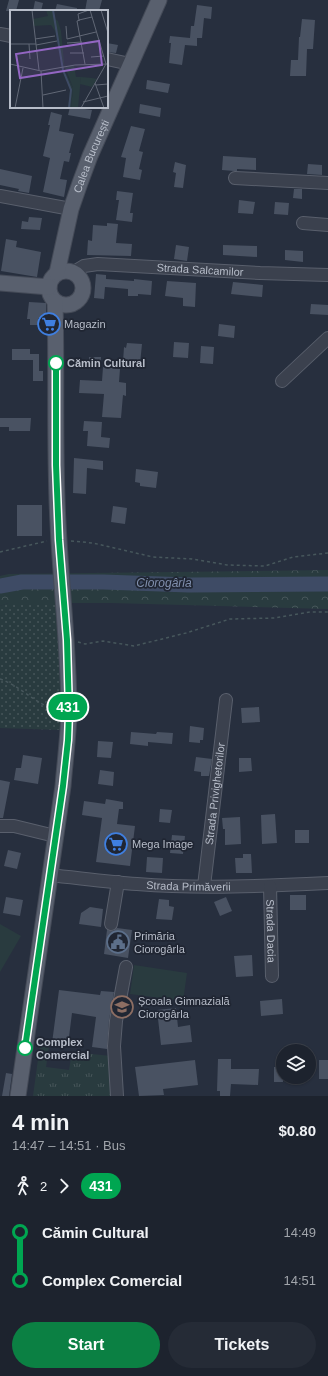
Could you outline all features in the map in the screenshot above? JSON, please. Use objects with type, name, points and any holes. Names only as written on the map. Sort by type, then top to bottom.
[{"type":"main road","name":"Calea București","points":[[67,272],[67,227],[71,209],[90,156],[159,0]]},
{"type":"main road","points":[[67,272],[81,279],[83,291],[78,301],[61,304],[50,295],[49,287],[51,279],[67,272]]},
{"type":"main road","points":[[0,283],[49,287]]},
{"type":"main road","points":[[18,1096],[63,786],[68,740],[69,713],[67,640],[59,544],[56,465],[56,350],[61,304]]},
{"type":"street","points":[[0,34],[10,36]]},
{"type":"street","points":[[108,59],[130,64]]},
{"type":"street","points":[[235,178],[328,183]]},
{"type":"street","points":[[0,196],[71,209]]},
{"type":"street","points":[[303,223],[328,225]]},
{"type":"street","name":"Strada Salcamilor","points":[[67,272],[84,266],[98,264],[260,273],[328,275]]},
{"type":"street","points":[[282,381],[328,338]]},
{"type":"street","name":"Strada Privighetorilor","points":[[204,886],[226,700]]},
{"type":"street","points":[[0,826],[14,826],[55,836]]},
{"type":"street","name":"Strada Primăverii","points":[[50,875],[138,884],[204,886],[270,886],[328,883]]},
{"type":"street","points":[[111,924],[118,882]]},
{"type":"street","name":"Strada Dacia","points":[[270,886],[272,976]]},
{"type":"street","points":[[117,1096],[114,1046],[116,1021],[126,967]]},
{"type":"path","points":[[0,552],[37,543],[93,543],[153,558],[192,559],[227,565],[250,566],[265,566],[293,557],[328,553]]},
{"type":"path","points":[[67,640],[85,644],[103,642],[134,646],[186,633],[230,619],[275,618],[310,612],[328,612]]},
{"type":"path","points":[[0,680],[7,682],[31,696],[41,704],[52,709],[69,713]]},
{"type":"green space","points":[[328,570],[328,609],[111,603],[8,603],[0,606],[0,576],[9,574]]},
{"type":"green space","points":[[8,603],[56,603],[61,668],[61,730],[0,728],[0,606]]},
{"type":"green space","points":[[0,924],[21,936],[0,972]]},
{"type":"green space","points":[[134,965],[187,973],[183,1001],[130,994]]},
{"type":"green space","points":[[40,1045],[49,1046],[46,1067],[69,1070],[72,1052],[111,1056],[114,1096],[33,1096]]},
{"type":"building","points":[[9,0],[19,0],[16,10],[6,11]]},
{"type":"building","points":[[87,0],[102,0],[99,10],[85,10]]},
{"type":"building","points":[[35,1],[43,3],[41,10],[33,10]]},
{"type":"building","points":[[57,4],[77,8],[77,10],[55,10]]},
{"type":"building","points":[[197,5],[212,7],[211,19],[204,18],[202,38],[197,38],[197,46],[185,45],[182,65],[169,63],[171,43],[169,43],[170,36],[190,38],[191,26],[194,26]]},
{"type":"building","points":[[302,19],[315,20],[313,49],[307,49],[306,76],[290,76],[291,60],[298,60],[299,37]]},
{"type":"building","points":[[108,43],[118,45],[116,53],[108,52]]},
{"type":"building","points":[[147,80],[170,84],[168,93],[146,89]]},
{"type":"building","points":[[140,104],[161,108],[160,117],[139,113]]},
{"type":"building","points":[[70,108],[92,110],[90,119],[68,115]]},
{"type":"building","points":[[51,112],[62,115],[59,131],[74,134],[69,153],[71,153],[69,162],[64,161],[60,179],[67,180],[64,197],[43,192],[50,158],[43,156],[50,125],[48,125]]},
{"type":"building","points":[[131,126],[145,129],[139,151],[143,152],[139,169],[142,170],[140,180],[123,177],[126,158],[121,157]]},
{"type":"building","points":[[223,156],[256,158],[256,170],[222,170]]},
{"type":"building","points":[[175,162],[186,165],[183,188],[174,187],[176,173],[173,172]]},
{"type":"building","points":[[308,164],[322,165],[322,175],[307,174]]},
{"type":"building","points":[[0,169],[32,176],[29,193],[0,185]]},
{"type":"building","points":[[294,189],[302,189],[302,199],[293,198]]},
{"type":"building","points":[[117,191],[133,193],[130,213],[133,213],[132,222],[116,220],[119,200],[116,200]]},
{"type":"building","points":[[239,200],[255,202],[253,214],[238,213]]},
{"type":"building","points":[[275,202],[289,203],[288,215],[274,214]]},
{"type":"building","points":[[29,217],[42,218],[40,230],[21,229],[22,221],[28,222]]},
{"type":"building","points":[[107,223],[118,224],[116,243],[132,244],[131,256],[87,255],[88,240],[92,241],[93,225],[107,226]]},
{"type":"building","points":[[6,239],[17,241],[16,247],[41,252],[37,277],[1,271]]},
{"type":"building","points":[[176,245],[189,247],[187,261],[174,259]]},
{"type":"building","points":[[223,245],[257,246],[257,257],[223,255]]},
{"type":"building","points":[[285,250],[303,251],[303,262],[285,260]]},
{"type":"building","points":[[96,274],[106,275],[106,279],[134,281],[134,279],[152,281],[151,295],[138,294],[138,296],[128,296],[128,289],[105,287],[104,299],[94,298]]},
{"type":"building","points":[[167,281],[196,283],[195,307],[183,306],[183,298],[165,296]]},
{"type":"building","points":[[233,282],[263,285],[262,297],[231,294]]},
{"type":"building","points":[[29,302],[46,303],[46,315],[42,314],[42,318],[38,318],[38,325],[30,325],[30,319],[27,319]]},
{"type":"building","points":[[311,304],[328,305],[328,315],[310,314]]},
{"type":"building","points":[[219,324],[235,326],[234,338],[218,336]]},
{"type":"building","points":[[174,342],[189,343],[188,358],[173,357]]},
{"type":"building","points":[[127,343],[142,344],[140,364],[123,362],[124,347],[126,348]]},
{"type":"building","points":[[201,346],[214,347],[213,364],[200,363]]},
{"type":"building","points":[[12,349],[30,349],[30,354],[39,354],[39,371],[43,371],[43,381],[33,381],[33,360],[12,360]]},
{"type":"building","points":[[89,357],[101,357],[100,368],[89,367]]},
{"type":"building","points":[[103,367],[120,369],[119,382],[126,383],[126,396],[123,395],[121,418],[102,417],[104,394],[79,393],[80,380],[102,381]]},
{"type":"building","points":[[0,418],[31,418],[30,431],[9,431],[9,427],[0,427]]},
{"type":"building","points":[[84,421],[102,422],[101,437],[110,438],[109,448],[87,446],[88,431],[83,431]]},
{"type":"building","points":[[74,458],[103,461],[103,470],[87,468],[86,494],[73,493]]},
{"type":"building","points":[[136,469],[158,472],[156,488],[140,486],[140,483],[135,482]]},
{"type":"building","points":[[17,505],[42,505],[42,536],[17,536]]},
{"type":"building","points":[[113,506],[127,508],[125,524],[111,522]]},
{"type":"building","points":[[259,707],[260,722],[242,723],[241,708]]},
{"type":"building","points":[[190,726],[204,728],[203,740],[200,740],[200,743],[189,742]]},
{"type":"building","points":[[131,732],[156,734],[157,732],[173,733],[172,744],[148,742],[148,746],[130,744]]},
{"type":"building","points":[[98,741],[113,742],[111,758],[97,757]]},
{"type":"building","points":[[23,755],[42,758],[38,784],[14,780],[16,768],[21,768]]},
{"type":"building","points":[[196,757],[212,759],[209,776],[201,776],[201,772],[194,771]]},
{"type":"building","points":[[239,758],[251,758],[252,771],[239,772]]},
{"type":"building","points":[[100,770],[114,772],[113,786],[98,784]]},
{"type":"building","points":[[0,780],[10,782],[3,818],[0,818]]},
{"type":"building","name":"Mega Image","points":[[106,799],[123,802],[123,809],[119,809],[117,824],[135,826],[130,866],[96,862],[102,818],[82,815],[84,801],[105,804]]},
{"type":"building","points":[[160,809],[172,810],[170,823],[159,822]]},
{"type":"building","points":[[275,814],[277,843],[262,844],[261,815]]},
{"type":"building","points":[[240,817],[241,844],[225,845],[225,829],[223,829],[222,818]]},
{"type":"building","points":[[295,830],[309,830],[309,843],[295,843]]},
{"type":"building","points":[[172,835],[185,836],[183,854],[170,853]]},
{"type":"building","points":[[8,850],[21,853],[17,869],[4,866]]},
{"type":"building","points":[[243,854],[251,854],[252,873],[236,873],[235,858],[243,858]]},
{"type":"building","points":[[147,857],[163,858],[162,873],[146,872]]},
{"type":"building","points":[[290,895],[306,895],[306,910],[290,910]]},
{"type":"building","points":[[6,897],[23,900],[20,916],[3,913]]},
{"type":"building","points":[[226,897],[232,911],[220,916],[214,902]]},
{"type":"building","points":[[159,899],[169,900],[169,906],[174,907],[172,920],[156,919]]},
{"type":"building","points":[[90,907],[103,909],[101,927],[79,924],[81,913]]},
{"type":"building","name":"Primăria Ciorogârla","points":[[117,928],[132,930],[128,958],[104,954],[107,930],[113,931]]},
{"type":"building","points":[[252,955],[253,976],[236,977],[234,956]]},
{"type":"building","points":[[59,990],[100,995],[101,991],[114,992],[109,1020],[107,1049],[92,1047],[96,1017],[72,1013],[68,1045],[52,1043]]},
{"type":"building","points":[[282,999],[283,1014],[261,1016],[260,1001]]},
{"type":"building","points":[[176,1008],[178,1027],[190,1025],[192,1042],[161,1045],[157,1010]]},
{"type":"building","points":[[218,1059],[231,1059],[231,1069],[259,1069],[258,1085],[231,1084],[230,1096],[220,1096],[220,1091],[217,1091]]},
{"type":"building","points":[[195,1060],[198,1085],[163,1089],[164,1095],[139,1096],[135,1067]]},
{"type":"building","points":[[319,1060],[328,1060],[328,1079],[319,1079]]},
{"type":"building","points":[[274,1067],[276,1067],[276,1082],[274,1082]]},
{"type":"building","points":[[6,1073],[12,1074],[9,1096],[2,1096]]},
{"type":"waterway","name":"Ciorogârla","points":[[0,586],[22,582],[103,582],[189,585],[328,584]]},
{"type":"bus line","name":"431","points":[[25,1048],[63,786],[68,740],[69,713],[67,640],[59,540],[56,465],[56,363]]},
{"type":"place","name":"Magazin","points":[[49,324]]},
{"type":"place","name":"Cămin Cultural","points":[[56,363]]},
{"type":"place","name":"Mega Image","points":[[116,844]]},
{"type":"place","name":"Primăria Ciorogârla","points":[[118,942]]},
{"type":"place","name":"Școala Gimnazială Ciorogârla","points":[[122,1007]]},
{"type":"place","name":"Complex Comercial","points":[[25,1048]]}]
